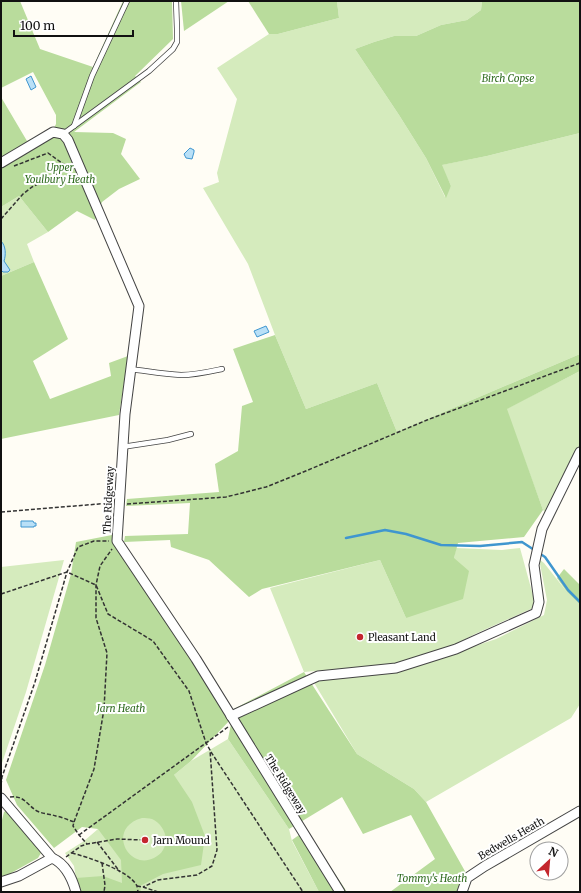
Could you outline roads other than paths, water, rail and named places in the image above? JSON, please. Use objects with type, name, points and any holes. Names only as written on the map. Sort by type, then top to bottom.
[{"type":"street","points":[[5,165],[53,132],[63,134]]},
{"type":"street","name":"The Ridgeway","points":[[63,134],[68,140],[139,306],[130,368],[122,447],[117,541],[196,659],[340,892]]},
{"type":"street","points":[[233,719],[318,676],[396,668],[456,649],[536,613],[539,602],[534,565],[542,529],[580,452]]},
{"type":"street","points":[[2,801],[72,878],[76,892]]},
{"type":"street","name":"Bedwells Heath","points":[[462,892],[467,878],[580,811]]},
{"type":"street","points":[[1,882],[19,876],[56,859]]},
{"type":"lane","points":[[74,126],[92,76],[127,1]]},
{"type":"lane","points":[[63,134],[149,71],[173,49],[176,42],[177,29],[176,1]]},
{"type":"lane","points":[[130,368],[150,372],[182,375],[197,374],[222,369]]},
{"type":"lane","points":[[122,447],[168,440],[191,434]]},
{"type":"water","points":[[31,76],[36,87],[31,90],[26,79]]},
{"type":"water","points":[[190,148],[194,150],[192,159],[186,158],[184,154]]},
{"type":"water","points":[[1,241],[4,245],[5,251],[4,261],[10,270],[8,272],[3,272],[1,270]]},
{"type":"water","points":[[266,326],[269,332],[257,337],[254,331]]},
{"type":"water","points":[[21,521],[33,521],[36,523],[36,526],[21,527]]},
{"type":"waterway","points":[[346,538],[385,530],[406,534],[441,545],[480,546],[522,542],[545,557],[568,590],[580,602]]},
{"type":"place","name":"Pleasant Land","points":[[360,637]]},
{"type":"place","name":"Jarn Mound","points":[[145,840]]},
{"type":"park label","name":"Birch Copse","points":[[508,78]]},
{"type":"park label","name":"Upper Youlbury Heath","points":[[60,172]]},
{"type":"park label","name":"Jarn Heath","points":[[121,708]]},
{"type":"park label","name":"Tommy's Heath","points":[[432,878]]}]
